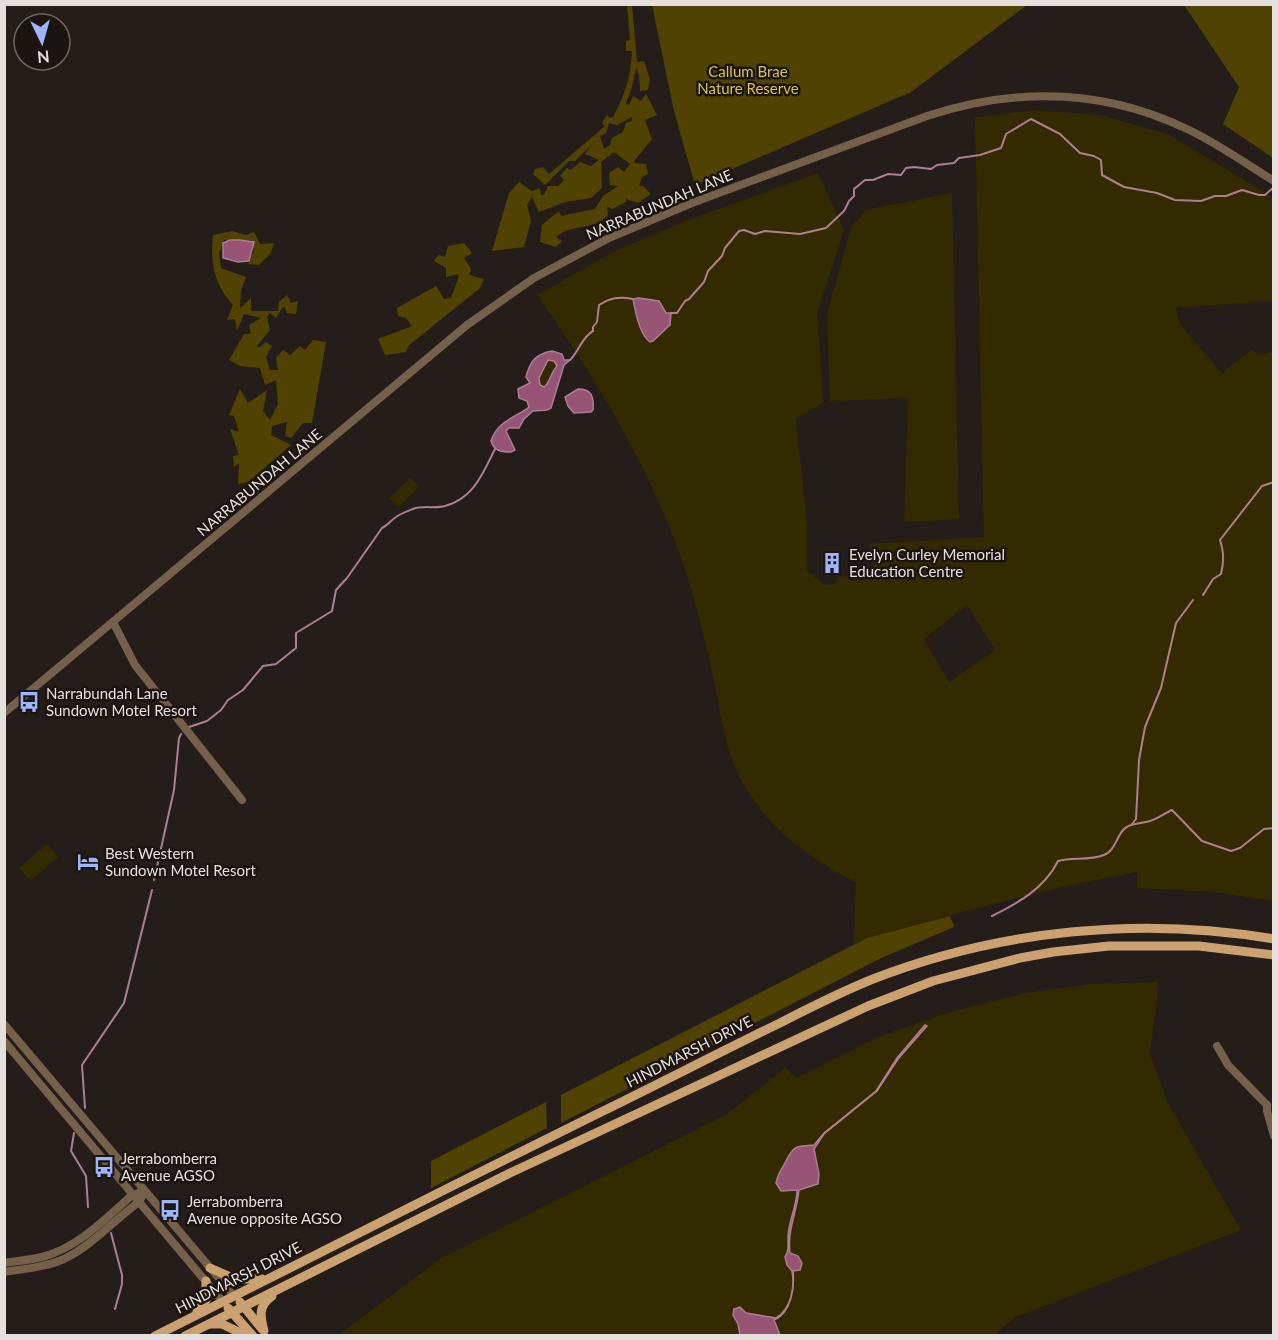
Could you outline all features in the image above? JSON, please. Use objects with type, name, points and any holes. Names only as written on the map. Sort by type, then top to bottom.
[{"type":"main road","name":"HINDMARSH DRIVE","points":[[155,1335],[830,998],[875,978],[933,959],[1010,941],[1115,929],[1201,930],[1274,939]]},
{"type":"main road","name":"HINDMARSH DRIVE","points":[[185,1335],[560,1149],[868,1006],[933,981],[983,966],[1053,952],[1136,945],[1199,946],[1274,955]]},
{"type":"main road","points":[[553,1136],[560,1149]]},
{"type":"main road","points":[[210,1268],[242,1280],[273,1277]]},
{"type":"main road","points":[[266,1333],[260,1315],[264,1302],[307,1274]]},
{"type":"main road","points":[[194,1316],[206,1300],[206,1281]]},
{"type":"main road","points":[[234,1296],[266,1333]]},
{"type":"main road","points":[[223,1302],[253,1335]]},
{"type":"main road","points":[[208,1324],[222,1324],[247,1335]]},
{"type":"street","name":"NARRABUNDAH LANE","points":[[4,713],[439,347],[476,319],[514,291],[569,258],[619,233],[692,202],[952,108],[997,98],[1036,95],[1103,101],[1154,115],[1207,140],[1274,181]]},
{"type":"street","points":[[113,622],[135,664],[242,800]]},
{"type":"street","points":[[4,1024],[234,1296]]},
{"type":"street","points":[[4,1041],[223,1302]]},
{"type":"street","points":[[1217,1046],[1228,1065],[1270,1103],[1267,1111],[1274,1136]]},
{"type":"street","points":[[123,1183],[132,1176]]},
{"type":"street","points":[[4,1263],[40,1258],[60,1251],[85,1236],[145,1191]]},
{"type":"street","points":[[4,1272],[41,1267],[63,1259],[91,1243],[136,1198]]},
{"type":"shaded area","points":[[1034,110],[1100,115],[1167,134],[1273,197],[1273,301],[1176,308],[1180,324],[1222,373],[1251,350],[1257,354],[1273,352],[1273,901],[1215,892],[1137,888],[1137,872],[1002,902],[867,938],[854,944],[856,882],[814,858],[795,844],[762,811],[748,792],[737,771],[728,748],[695,603],[673,536],[629,442],[577,353],[537,295],[617,250],[683,222],[818,173],[844,230],[817,314],[824,402],[796,419],[807,523],[807,570],[823,584],[832,585],[836,583],[837,577],[874,571],[869,544],[984,537],[975,117]],"holes":[[[967,605],[995,650],[949,682],[924,639]]]},
{"type":"shaded area","points":[[952,193],[959,519],[904,522],[908,398],[830,401],[827,314],[851,228],[865,210]]},
{"type":"shaded area","points":[[230,240],[254,242],[249,261],[238,262],[223,258],[223,243]]},
{"type":"shaded area","points":[[633,299],[659,301],[666,313],[671,313],[670,325],[650,342],[643,334],[637,316]]},
{"type":"shaded area","points":[[546,352],[562,354],[564,360],[570,360],[564,365],[551,408],[533,411],[524,419],[519,428],[509,428],[506,431],[515,450],[504,452],[498,450],[491,441],[494,434],[502,424],[529,407],[527,401],[519,398],[518,389],[530,383],[526,377],[534,359]],"holes":[[[548,360],[554,361],[557,366],[544,387],[540,385],[539,378]]]},
{"type":"shaded area","points":[[547,360],[554,361],[557,366],[544,387],[540,385],[539,378]]},
{"type":"shaded area","points":[[578,389],[586,390],[591,395],[593,410],[591,412],[574,413],[568,406],[565,397]]},
{"type":"shaded area","points":[[410,478],[419,487],[398,507],[389,498]]},
{"type":"shaded area","points":[[47,844],[58,857],[30,881],[19,868]]},
{"type":"shaded area","points":[[1159,982],[1150,1054],[1168,1103],[1241,1230],[1016,1317],[994,1335],[337,1336],[442,1258],[727,1114],[785,1068],[797,1078],[881,1036],[953,1011],[1026,993],[1092,984]]},
{"type":"shaded area","points":[[925,1025],[927,1026],[898,1059],[877,1091],[824,1134],[814,1149],[819,1174],[818,1184],[799,1190],[791,1229],[790,1253],[798,1256],[802,1263],[800,1270],[793,1271],[793,1284],[792,1271],[785,1257],[797,1190],[781,1191],[776,1183],[779,1174],[796,1147],[814,1145],[824,1133],[876,1091],[897,1058]]},
{"type":"shaded area","points":[[793,1284],[791,1299],[788,1306],[780,1317],[774,1320],[780,1335],[740,1335],[733,1315],[734,1309],[740,1307],[746,1313],[776,1318],[788,1303]]},
{"type":"green space","name":"Callum Brae Nature Reserve","points":[[652,4],[1027,5],[911,92],[695,185],[674,111]]},
{"type":"green space","points":[[627,5],[632,5],[637,62],[644,61],[650,80],[648,90],[640,91],[636,68],[626,104],[629,105],[633,96],[641,101],[646,94],[657,115],[645,120],[652,139],[634,163],[646,164],[648,174],[642,177],[639,186],[643,186],[651,194],[638,203],[626,199],[626,202],[612,209],[607,206],[608,215],[596,224],[562,232],[556,237],[562,241],[556,247],[540,242],[542,225],[559,211],[561,216],[595,209],[603,196],[618,186],[610,185],[609,173],[618,167],[624,172],[630,164],[614,152],[601,162],[602,188],[591,198],[565,202],[539,212],[532,197],[527,205],[531,221],[524,247],[492,251],[509,193],[519,182],[532,191],[540,188],[541,195],[544,195],[548,186],[558,186],[564,180],[560,176],[567,168],[571,170],[580,162],[591,166],[599,160],[585,154],[591,145],[575,161],[569,161],[545,185],[533,174],[535,169],[543,167],[549,174],[605,126],[602,123],[607,115],[610,118],[613,117],[629,77],[632,51],[626,51],[626,41],[630,40]],"holes":[[[632,117],[632,121],[626,123],[623,132],[612,138],[610,145],[604,149],[600,136],[606,133],[609,123],[617,125]]]},
{"type":"green space","points":[[1184,5],[1273,5],[1273,158],[1223,124],[1239,87]]},
{"type":"green space","points":[[232,231],[246,235],[254,232],[260,244],[274,243],[271,253],[259,265],[248,264],[254,251],[252,240],[224,240],[219,254],[221,268],[246,277],[241,291],[240,308],[251,298],[251,311],[278,311],[279,302],[287,295],[291,303],[298,301],[296,314],[287,313],[285,307],[276,318],[270,313],[267,317],[270,330],[256,347],[266,342],[272,346],[266,357],[270,370],[278,370],[276,358],[283,350],[290,355],[300,346],[305,350],[313,340],[326,342],[312,423],[303,423],[291,438],[285,436],[287,422],[272,426],[271,435],[291,445],[248,482],[238,484],[239,463],[234,467],[233,456],[239,455],[230,429],[239,432],[234,416],[229,415],[240,389],[248,403],[267,390],[263,411],[270,420],[278,404],[276,380],[265,385],[260,368],[240,366],[229,360],[244,334],[251,334],[249,325],[261,318],[244,314],[237,331],[235,319],[227,320],[233,305],[218,281],[213,263],[212,245],[213,235]]},
{"type":"green space","points":[[464,243],[472,253],[464,258],[471,269],[469,275],[484,279],[480,288],[408,346],[406,352],[385,355],[378,339],[412,326],[406,318],[398,316],[397,308],[436,286],[444,299],[451,298],[459,276],[458,274],[446,277],[446,268],[434,261],[438,255],[445,257],[448,246]]},
{"type":"green space","points":[[950,916],[954,927],[881,958],[561,1123],[561,1095],[867,938]]},
{"type":"green space","points":[[546,1102],[547,1128],[431,1188],[431,1161]]},
{"type":"waterway","points":[[671,313],[677,313],[685,301],[704,282],[708,271],[722,256],[725,248],[739,231],[744,230],[755,234],[765,231],[800,234],[826,228],[844,211],[854,196],[854,189],[865,180],[873,180],[888,174],[901,175],[906,168],[931,169],[937,165],[954,163],[959,158],[980,155],[1001,148],[1006,134],[1031,119],[1060,134],[1080,153],[1101,160],[1102,175],[1124,187],[1157,193],[1175,200],[1201,201],[1242,190],[1265,195],[1274,187]]},
{"type":"waterway","points":[[570,360],[593,331],[597,322],[599,305],[615,298],[633,299]]},
{"type":"waterway","points":[[189,727],[207,721],[221,710],[228,700],[243,690],[263,666],[276,664],[296,648],[296,633],[332,611],[336,590],[382,528],[398,516],[413,509],[445,506],[463,497],[476,484],[495,449]]},
{"type":"waterway","points":[[1203,595],[1213,579],[1221,574],[1223,557],[1220,540],[1262,486],[1274,482]]},
{"type":"waterway","points":[[1132,824],[1136,819],[1139,760],[1145,727],[1161,688],[1176,623],[1193,600]]},
{"type":"waterway","points":[[154,880],[174,790],[181,734]]},
{"type":"waterway","points":[[992,916],[1030,894],[1045,880],[1058,861],[1104,855],[1110,851],[1126,827],[1153,820],[1172,810],[1202,841],[1231,851],[1240,848],[1264,829],[1274,828]]},
{"type":"waterway","points":[[85,1108],[82,1065],[124,1003],[152,890]]},
{"type":"waterway","points":[[74,1133],[71,1151],[86,1176],[88,1207]]},
{"type":"waterway","points":[[111,1233],[122,1275],[122,1284],[115,1309]]},
{"type":"place","name":"Evelyn Curley Memorial Education Centre","points":[[832,563]]},
{"type":"place","name":"Narrabundah Lane Sundown Motel Resort","points":[[29,702]]},
{"type":"place","name":"Best Western Sundown Motel Resort","points":[[88,862]]},
{"type":"place","name":"Jerrabomberra Avenue AGSO","points":[[104,1167]]},
{"type":"place","name":"Jerrabomberra Avenue opposite AGSO","points":[[170,1210]]}]
